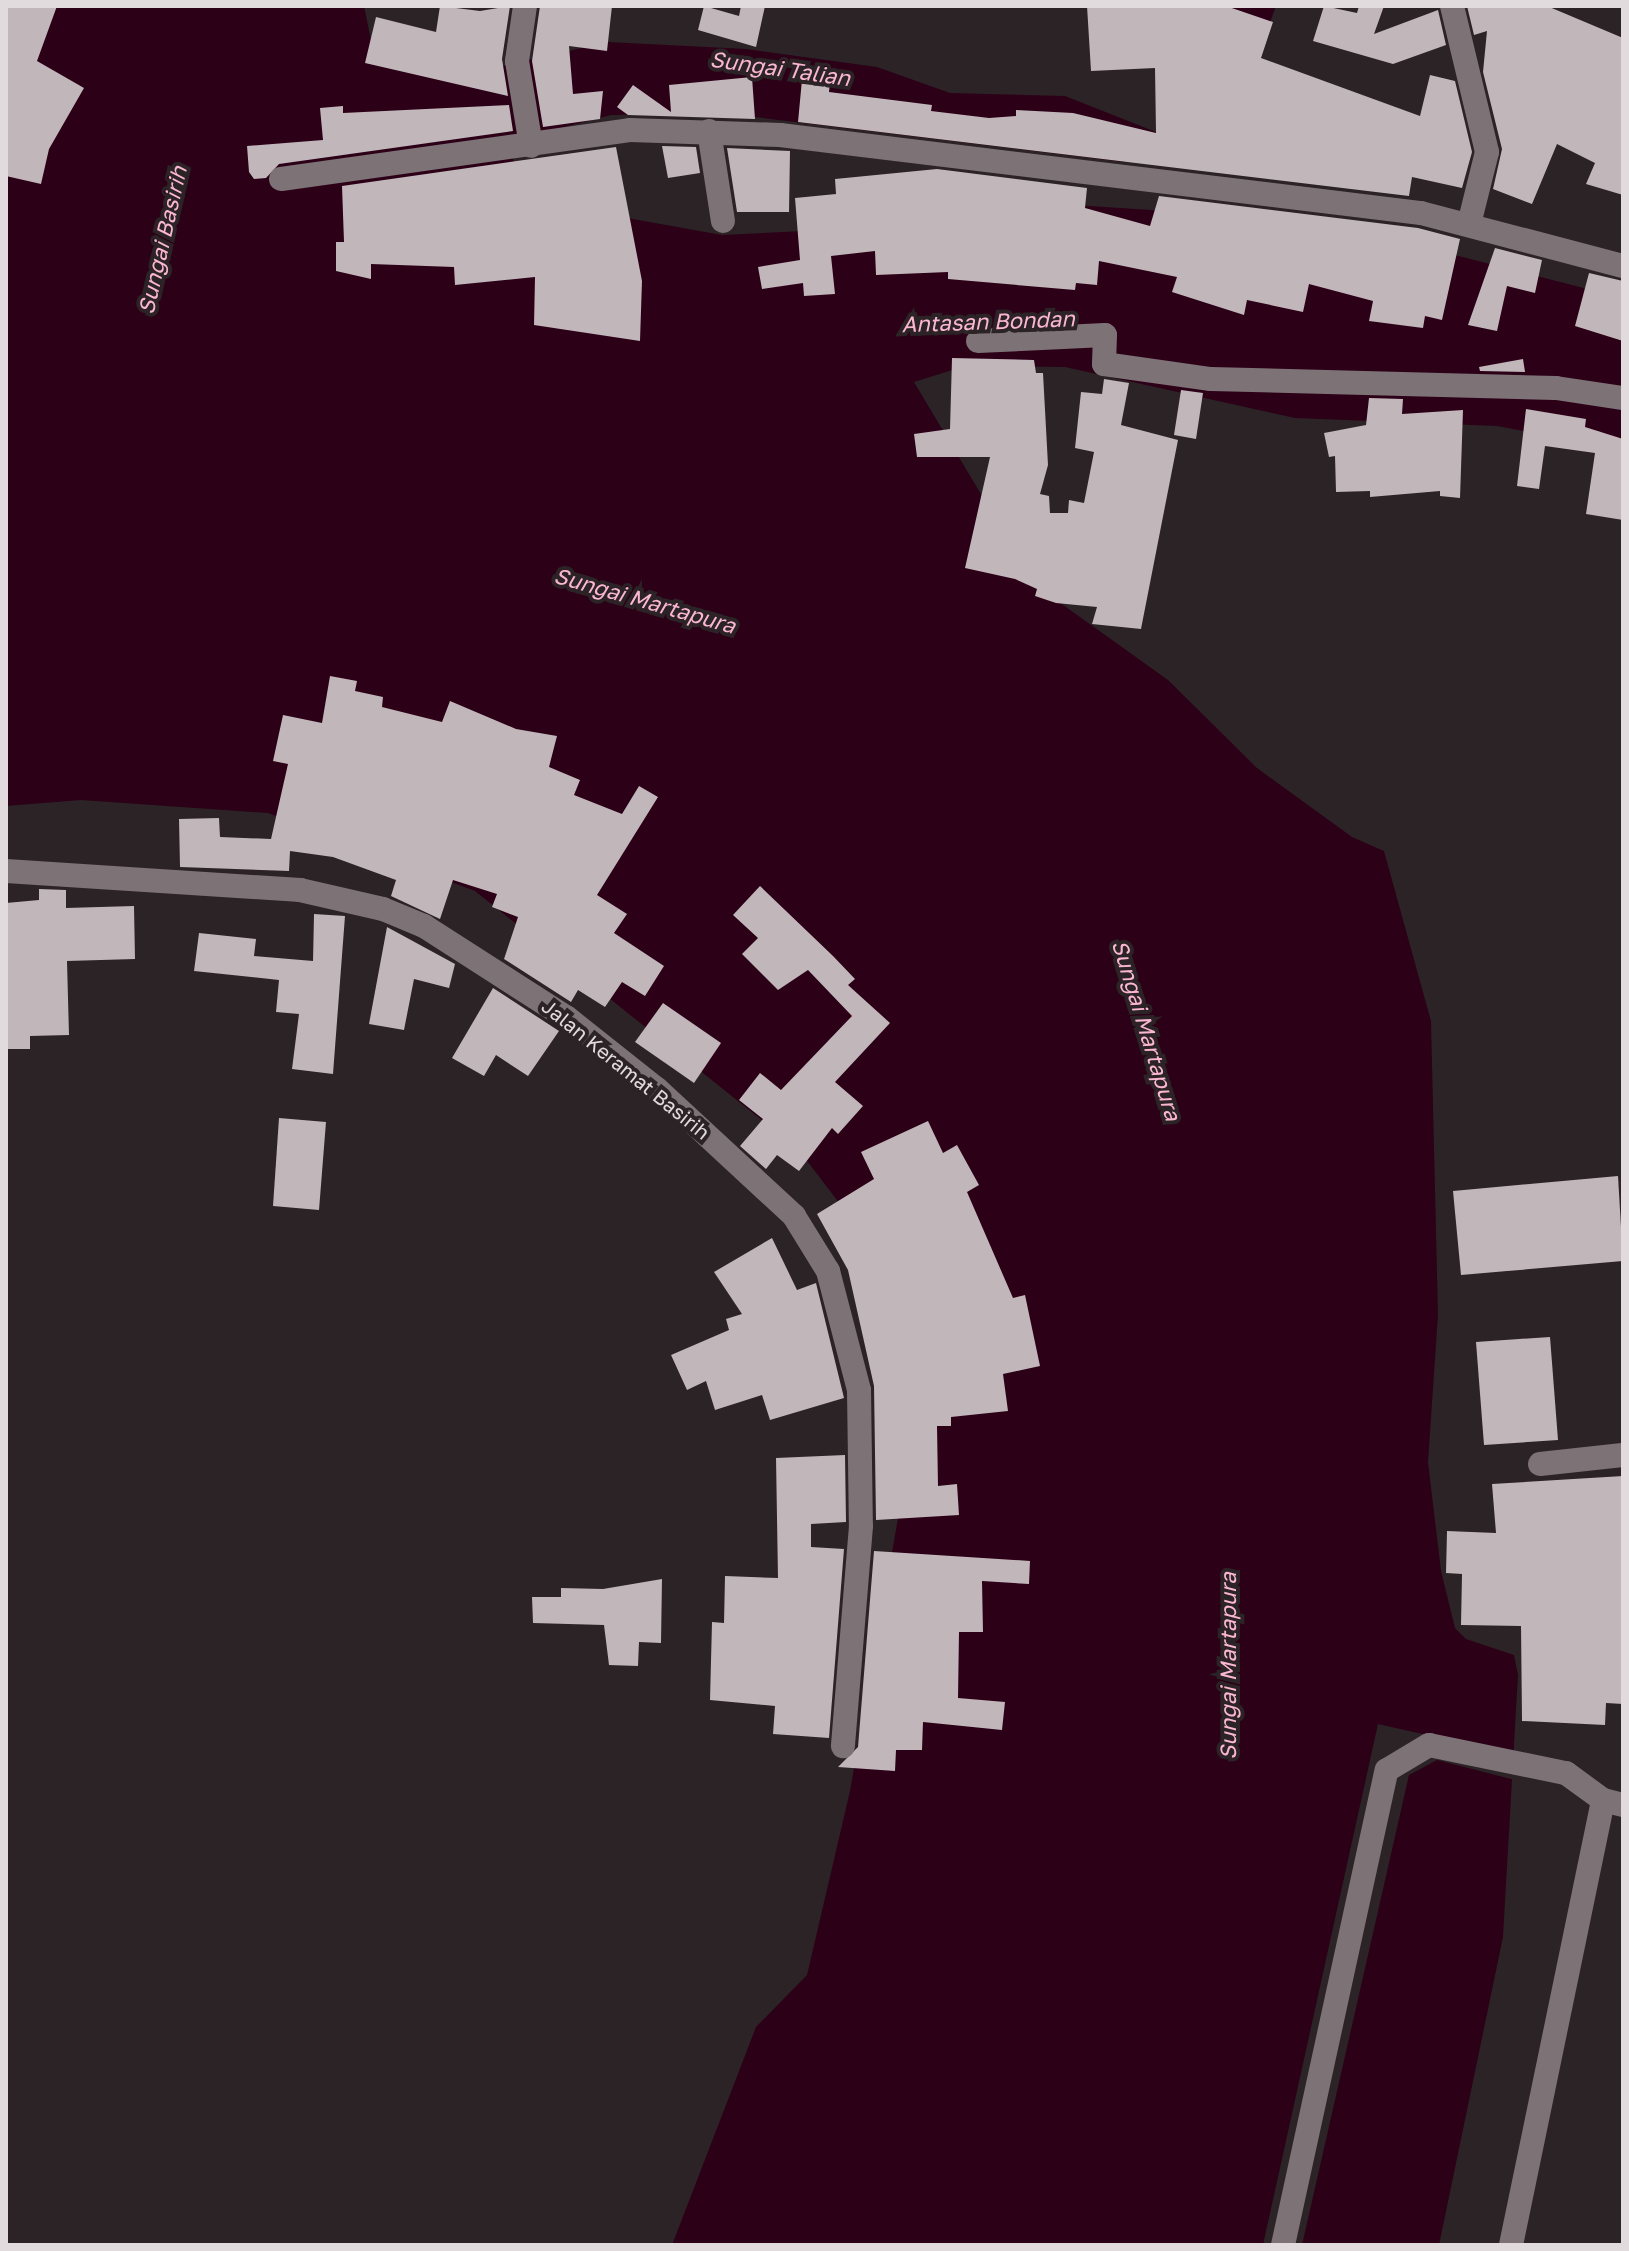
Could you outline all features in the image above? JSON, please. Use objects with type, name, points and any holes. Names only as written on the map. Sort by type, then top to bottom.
[{"type":"street","points":[[525,6],[517,61],[531,146]]},
{"type":"street","points":[[1452,6],[1487,152],[1469,224]]},
{"type":"street","points":[[281,179],[630,130],[709,131],[1307,196],[1469,224],[1623,266]]},
{"type":"street","points":[[709,131],[723,221]]},
{"type":"street","points":[[978,341],[1105,335],[1104,364],[1211,379],[1556,388],[1623,398]]},
{"type":"street","name":"Jalan Keramat Basirih","points":[[6,871],[300,890],[383,909],[424,926],[566,1017],[657,1089],[794,1216],[828,1271],[847,1331],[860,1414],[861,1526],[843,1746]]},
{"type":"street","points":[[1540,1464],[1623,1455]]},
{"type":"street","points":[[1283,2245],[1387,1770],[1429,1745],[1566,1773],[1613,1802],[1511,2245]]},
{"type":"water","points":[[6,6],[364,6],[373,50],[450,78],[608,42],[746,49],[877,67],[950,93],[1065,96],[1156,132],[1225,6],[1276,6],[1255,64],[1206,155],[1124,162],[722,113],[611,115],[518,139],[509,150],[522,179],[605,214],[722,235],[845,229],[997,200],[1322,221],[1623,298],[1623,450],[1497,426],[1295,418],[1065,367],[965,366],[914,382],[1000,526],[1059,602],[1168,680],[1257,768],[1352,837],[1384,851],[1431,1021],[1438,1315],[1428,1462],[1441,1571],[1455,1628],[1466,1639],[1514,1655],[1518,1675],[1503,1937],[1439,2245],[672,2245],[756,2027],[807,1975],[850,1791],[913,1433],[875,1250],[798,1149],[475,891],[268,813],[81,800],[6,806]]},
{"type":"pier","points":[[1378,1724],[1520,1756],[1519,1781],[1437,1760],[1409,1775],[1302,2245],[1263,2245]]},
{"type":"building","points":[[6,6],[57,6],[37,61],[84,88],[49,149],[41,184],[6,176]]},
{"type":"building","points":[[440,6],[480,11],[510,6],[502,59],[508,96],[365,63],[376,17],[436,32]]},
{"type":"building","points":[[540,6],[612,6],[607,51],[569,46],[573,94],[603,91],[600,119],[543,127],[532,61]]},
{"type":"building","points":[[704,6],[739,16],[741,6],[765,6],[756,47],[698,30]]},
{"type":"building","points":[[1087,6],[1226,6],[1273,22],[1261,58],[1420,116],[1430,75],[1455,81],[1472,152],[1462,188],[1412,177],[1409,196],[798,122],[803,69],[831,71],[829,92],[932,105],[931,111],[989,118],[1016,116],[1016,110],[1073,113],[1156,133],[1155,68],[1091,71]]},
{"type":"building","points":[[1324,6],[1357,13],[1359,6],[1384,6],[1374,34],[1438,10],[1446,45],[1393,64],[1313,41]]},
{"type":"building","points":[[1467,6],[1547,6],[1623,38],[1623,195],[1586,184],[1595,163],[1557,144],[1532,204],[1493,189],[1502,149],[1483,72],[1487,31],[1474,35]]},
{"type":"building","points":[[752,77],[755,119],[628,115],[617,107],[633,85],[671,112],[669,85]]},
{"type":"building","points":[[509,105],[513,131],[279,164],[266,178],[254,179],[249,172],[247,146],[323,140],[320,108],[343,106],[343,113]]},
{"type":"building","points":[[662,146],[696,147],[700,173],[668,178]]},
{"type":"building","points":[[616,147],[642,281],[640,341],[534,325],[535,277],[455,285],[454,267],[371,264],[371,279],[336,271],[336,242],[344,242],[342,186]]},
{"type":"building","points":[[727,148],[790,151],[789,212],[737,212]]},
{"type":"building","points":[[937,169],[1087,188],[1085,208],[1150,226],[1159,196],[1418,228],[1460,239],[1442,320],[1425,316],[1423,328],[1369,321],[1373,301],[1309,284],[1303,312],[1247,300],[1244,315],[1172,292],[1177,277],[1099,261],[1097,285],[1076,283],[1075,290],[948,279],[948,272],[876,275],[875,251],[831,256],[835,294],[804,296],[803,283],[762,289],[758,267],[800,260],[795,198],[836,194],[835,179]]},
{"type":"building","points":[[1495,248],[1542,260],[1535,293],[1507,286],[1497,331],[1468,325]]},
{"type":"building","points":[[1589,273],[1623,281],[1623,341],[1575,326]]},
{"type":"building","points":[[952,358],[1034,360],[1036,373],[1043,373],[1048,465],[1040,494],[1049,496],[1050,513],[1068,513],[1069,500],[1084,503],[1094,452],[1075,448],[1081,392],[1102,394],[1104,379],[1129,383],[1121,425],[1178,440],[1141,629],[1092,624],[1097,607],[1056,603],[1035,596],[1037,589],[1015,579],[965,568],[990,457],[917,457],[914,434],[950,429]]},
{"type":"building","points":[[1523,359],[1525,372],[1480,371],[1479,367]]},
{"type":"building","points":[[1181,390],[1203,393],[1196,439],[1174,435]]},
{"type":"building","points":[[1369,398],[1403,399],[1402,414],[1463,410],[1460,498],[1440,496],[1440,491],[1370,497],[1370,491],[1336,492],[1335,456],[1329,457],[1324,433],[1366,425]]},
{"type":"building","points":[[1526,409],[1586,419],[1585,427],[1623,439],[1623,520],[1586,514],[1595,453],[1545,446],[1539,489],[1517,486]]},
{"type":"building","points":[[330,676],[357,681],[355,691],[383,697],[382,707],[442,722],[450,701],[516,729],[557,736],[549,767],[580,780],[574,795],[622,814],[639,786],[658,797],[597,895],[627,914],[614,933],[664,966],[645,996],[622,982],[605,1007],[578,990],[571,1002],[504,959],[518,917],[492,907],[497,894],[453,880],[440,919],[391,896],[396,880],[333,857],[290,851],[289,871],[180,867],[179,819],[219,818],[220,837],[271,839],[288,764],[273,761],[283,715],[322,723]]},
{"type":"building","points":[[760,886],[855,979],[848,985],[890,1023],[835,1082],[863,1106],[838,1134],[832,1128],[799,1171],[777,1155],[766,1169],[740,1146],[763,1119],[739,1100],[760,1073],[781,1090],[852,1016],[808,970],[778,990],[742,954],[758,938],[733,915]]},
{"type":"building","points":[[39,889],[66,890],[66,908],[134,906],[135,959],[67,961],[69,1035],[30,1036],[30,1049],[6,1049],[6,903],[39,900]]},
{"type":"building","points":[[314,914],[345,916],[333,1074],[292,1069],[299,1014],[276,1012],[279,980],[194,971],[199,933],[256,939],[254,956],[313,961]]},
{"type":"building","points":[[387,927],[455,964],[449,988],[414,979],[404,1030],[369,1024]]},
{"type":"building","points":[[493,988],[559,1031],[528,1076],[496,1055],[484,1076],[452,1058]]},
{"type":"building","points":[[663,1003],[721,1043],[694,1083],[635,1042]]},
{"type":"building","points":[[279,1118],[326,1122],[319,1210],[273,1206]]},
{"type":"building","points":[[928,1121],[943,1153],[957,1145],[979,1185],[967,1192],[1013,1298],[1025,1295],[1040,1366],[1003,1374],[1008,1411],[951,1417],[951,1426],[937,1426],[938,1486],[957,1484],[959,1515],[876,1520],[874,1386],[848,1270],[817,1214],[874,1179],[861,1152]]},
{"type":"building","points":[[1618,1176],[1623,1261],[1461,1275],[1453,1191]]},
{"type":"building","points":[[772,1238],[797,1290],[816,1283],[844,1398],[770,1420],[762,1395],[715,1410],[706,1381],[687,1390],[671,1355],[729,1330],[726,1319],[742,1314],[714,1272]]},
{"type":"building","points":[[1550,1337],[1558,1440],[1484,1445],[1476,1342]]},
{"type":"building","points":[[845,1455],[846,1522],[811,1524],[811,1547],[844,1549],[829,1738],[773,1734],[775,1706],[710,1700],[712,1622],[724,1623],[725,1576],[778,1578],[776,1458]]},
{"type":"building","points":[[1623,1476],[1623,1704],[1606,1703],[1605,1725],[1522,1721],[1521,1626],[1461,1625],[1462,1574],[1446,1573],[1447,1531],[1496,1533],[1492,1484]]},
{"type":"building","points":[[874,1551],[1030,1561],[1029,1584],[982,1581],[983,1632],[959,1632],[958,1698],[1005,1702],[1002,1730],[923,1722],[922,1750],[896,1750],[895,1771],[838,1767],[858,1747]]},
{"type":"building","points":[[662,1579],[661,1643],[639,1642],[638,1666],[609,1665],[604,1625],[533,1623],[532,1597],[561,1597],[561,1588],[603,1589]]},
{"type":"water label","name":"Sungai Talian","points":[[780,68]]},
{"type":"water label","name":"Sungai Basirih","points":[[162,240]]},
{"type":"water label","name":"Antasan Bondan","points":[[988,321]]},
{"type":"water label","name":"Sungai Martapura","points":[[645,600]]},
{"type":"water label","name":"Sungai Martapura","points":[[1147,1030]]},
{"type":"water label","name":"Sungai Martapura","points":[[1228,1666]]}]
